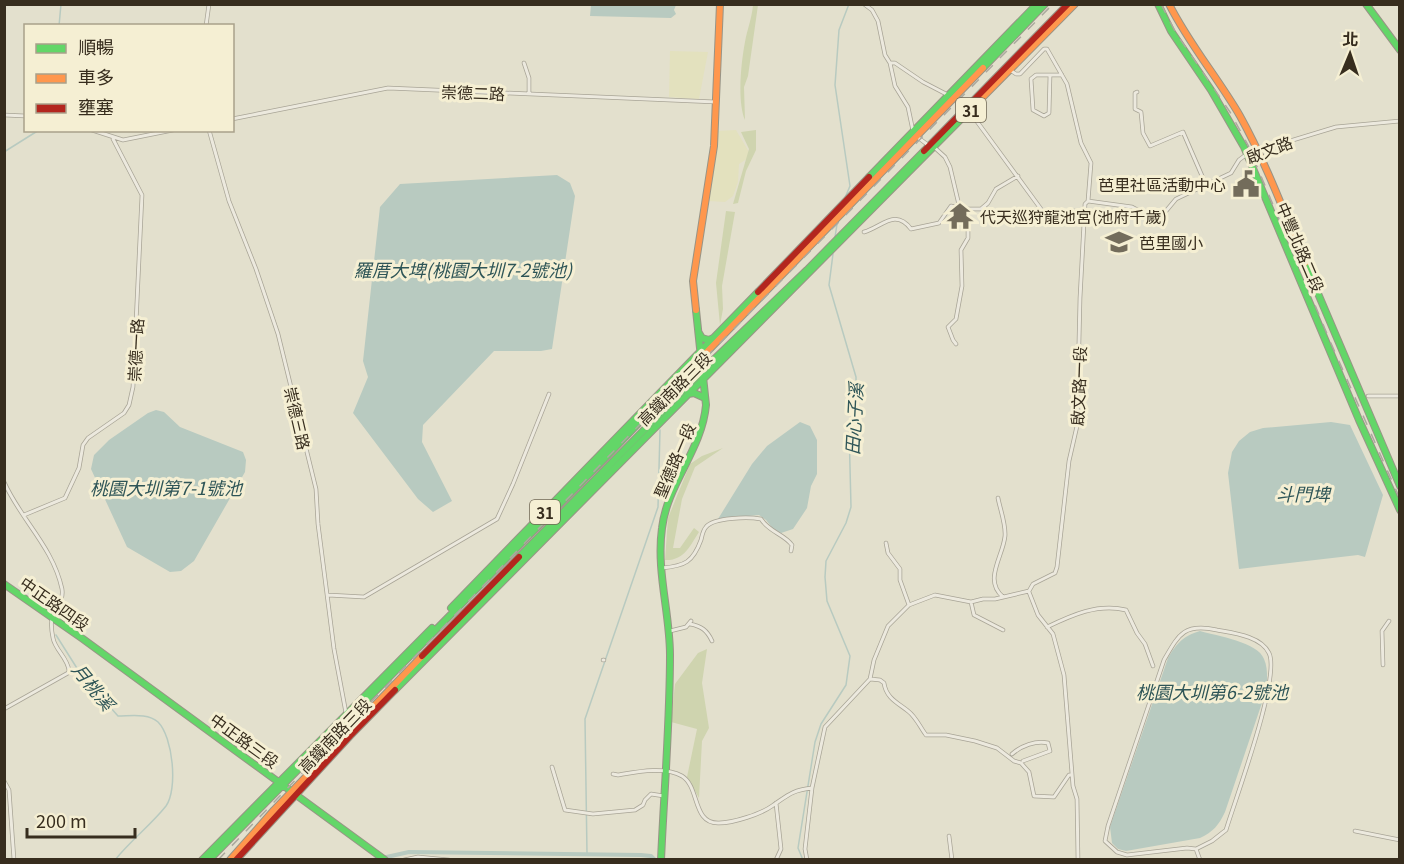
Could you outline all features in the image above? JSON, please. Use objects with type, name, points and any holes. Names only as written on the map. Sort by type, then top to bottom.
[{"type":"main road","name":"聖德路一段","points":[[661,857],[670,670],[670,631],[662,568],[662,525],[674,486],[705,425],[703,354],[693,281],[714,146],[720,4]]},
{"type":"main road","name":"高鐵南路三段","points":[[914,133],[1037,4]]},
{"type":"main road","name":"高鐵南路三段","points":[[281,784],[608,455],[867,181],[1045,4]]},
{"type":"main road","name":"高鐵南路三段","points":[[294,793],[360,719],[693,381],[703,375],[867,213],[1068,4]]},
{"type":"main road","name":"高鐵南路三段","points":[[932,146],[970,112],[1075,4]]},
{"type":"main road","name":"中豐北路二段","points":[[1158,4],[1171,31],[1226,115],[1247,154],[1359,420],[1400,510]]},
{"type":"main road","name":"中豐北路二段","points":[[1169,4],[1182,30],[1239,115],[1257,151],[1400,486]]},
{"type":"main road","points":[[1365,4],[1400,50]]},
{"type":"main road","points":[[973,70],[993,56]]},
{"type":"main road","points":[[994,80],[1010,70]]},
{"type":"main road","name":"高鐵南路三段","points":[[281,784],[590,466],[703,354],[715,338],[808,242]]},
{"type":"main road","name":"高鐵南路三段","points":[[294,793],[688,394],[716,358],[809,271]]},
{"type":"main road","points":[[699,333],[702,338],[709,340],[715,338]]},
{"type":"main road","points":[[703,354],[716,358]]},
{"type":"main road","points":[[683,376],[690,375],[693,381]]},
{"type":"main road","points":[[688,394],[694,393],[705,398]]},
{"type":"main road","points":[[590,466],[608,455]]},
{"type":"main road","name":"中正路四段","points":[[4,584],[89,643]]},
{"type":"main road","name":"中正路三段","points":[[89,643],[385,859]]},
{"type":"main road","points":[[405,661],[412,648]]},
{"type":"main road","name":"31","points":[[202,860],[281,784]]},
{"type":"main road","name":"31","points":[[209,860],[281,784]]},
{"type":"main road","name":"31","points":[[230,860],[294,793]]},
{"type":"main road","name":"31","points":[[236,860],[294,793]]},
{"type":"street","points":[[206,24],[209,4]]},
{"type":"street","points":[[864,4],[872,10],[878,21],[895,86],[908,107],[914,133],[945,157],[968,226],[968,238],[961,250],[962,286],[956,319],[948,327],[952,340],[956,344]]},
{"type":"street","name":"啟文路一段","points":[[1010,70],[1020,74],[1044,49],[1047,49],[1067,84],[1082,143],[1091,163],[1088,201],[1085,204],[1077,426],[1069,461],[1055,573],[1033,584],[1029,591]]},
{"type":"street","points":[[524,63],[529,78],[529,94]]},
{"type":"street","points":[[890,63],[895,63],[922,82],[949,95]]},
{"type":"street","points":[[1050,75],[1050,113],[1044,116],[1033,110],[1030,83],[1034,76],[1050,75],[1062,75]]},
{"type":"street","name":"崇德二路","points":[[234,120],[388,88],[716,102]]},
{"type":"street","points":[[1137,92],[1135,93],[1135,109],[1141,112],[1143,133],[1150,146],[1183,132],[1206,185]]},
{"type":"street","points":[[970,112],[1051,221],[1056,221],[1069,212],[1085,211]]},
{"type":"street","points":[[4,114],[24,116]]},
{"type":"street","name":"啟文路","points":[[1088,201],[1132,207],[1153,218],[1166,211],[1176,199],[1231,173],[1239,160],[1247,154],[1336,127],[1400,121]]},
{"type":"street","points":[[97,132],[113,139],[126,140],[164,132]]},
{"type":"street","name":"崇德三路","points":[[210,132],[229,201],[266,298],[284,356],[316,489],[318,524],[334,649],[346,715]]},
{"type":"street","name":"崇德一路","points":[[24,515],[65,498],[76,477],[83,445],[88,438],[124,413],[129,405],[133,387],[142,195],[113,139]]},
{"type":"street","points":[[864,232],[887,221],[897,219],[904,221],[911,229],[939,223],[951,206],[981,209],[996,189],[1018,176]]},
{"type":"street","points":[[328,596],[364,597],[497,519],[549,394]]},
{"type":"street","points":[[1368,396],[1400,396]]},
{"type":"street","points":[[4,482],[49,552],[62,590],[62,597],[52,619],[53,640],[66,660],[69,671],[4,709]]},
{"type":"street","points":[[998,498],[1005,535],[994,585],[997,592],[1004,597]]},
{"type":"street","points":[[662,568],[678,566],[692,559],[704,528],[710,523],[724,519],[761,519],[775,533],[787,538],[792,545],[791,551]]},
{"type":"street","points":[[886,543],[888,553],[900,569],[900,580],[909,605]]},
{"type":"street","points":[[807,860],[805,849],[812,788],[825,727],[870,679],[874,660],[888,626],[909,605],[935,595],[971,602],[1029,591],[1038,615],[1053,634],[1064,675],[1072,775],[1077,799],[1078,860]]},
{"type":"street","points":[[971,602],[974,615],[1003,630]]},
{"type":"street","points":[[1047,627],[1083,611],[1109,608],[1126,610],[1145,644],[1153,666]]},
{"type":"street","points":[[1383,665],[1382,631],[1389,621]]},
{"type":"street","points":[[670,631],[690,622],[707,632],[711,641]]},
{"type":"street","points":[[1204,627],[1238,634],[1261,643],[1270,654],[1271,671],[1262,712],[1226,830],[1212,841],[1196,849],[1127,855],[1117,852],[1105,841],[1164,660],[1176,639],[1189,628],[1204,627]]},
{"type":"street","points":[[870,679],[884,683],[886,693],[914,717],[926,735],[946,735],[975,741],[998,748],[1014,761],[1021,763],[1029,772],[1034,796],[1054,797],[1072,775]]},
{"type":"street","points":[[1012,754],[1038,742],[1048,743],[1050,752],[1023,761]]},
{"type":"street","points":[[552,767],[565,810],[588,813],[635,810],[643,805],[651,794],[664,796]]},
{"type":"street","points":[[613,774],[664,771],[682,776],[702,814],[707,820],[719,823],[746,817],[770,808],[789,793],[812,788]]},
{"type":"street","points":[[4,781],[9,790],[14,860]]},
{"type":"street","points":[[776,803],[781,849],[776,860]]},
{"type":"street","points":[[1355,831],[1400,840]]},
{"type":"street","points":[[949,836],[952,860]]},
{"type":"street","points":[[1196,849],[1200,860]]},
{"type":"street","points":[[404,860],[418,857],[449,860]]},
{"type":"shaded area","points":[[670,51],[708,52],[699,99],[669,97]]},
{"type":"shaded area","points":[[736,130],[749,152],[748,158],[739,164],[738,182],[733,196],[725,202],[709,201],[717,131]]},
{"type":"green space","points":[[753,5],[758,5],[748,76],[744,87],[745,120],[740,93],[741,71]]},
{"type":"green space","points":[[756,130],[756,150],[746,171],[738,203],[733,204],[749,149],[741,132]]},
{"type":"green space","points":[[726,211],[735,212],[722,286],[723,309],[720,325],[716,283]]},
{"type":"green space","points":[[723,448],[695,467],[682,499],[673,548],[680,548],[694,528],[699,532],[682,555],[672,560],[665,560],[668,518],[690,464],[702,456]]},
{"type":"green space","points":[[707,649],[702,683],[709,728],[702,741],[699,798],[687,777],[697,729],[671,722],[675,684],[698,653]]},
{"type":"water","points":[[591,5],[676,5],[674,10],[676,14],[671,18],[590,16]]},
{"type":"water","name":"羅厝大埤(桃園大圳7-2號池)","points":[[557,175],[570,183],[575,196],[552,349],[494,351],[423,425],[422,442],[452,501],[433,512],[418,499],[353,413],[368,377],[363,361],[380,207],[400,184]]},
{"type":"water","name":"桃園大圳第7-1號池","points":[[156,410],[164,412],[180,427],[243,452],[246,460],[245,472],[194,561],[181,571],[170,572],[127,547],[91,469],[94,455],[109,440]]},
{"type":"water","points":[[800,422],[810,426],[817,440],[817,474],[811,486],[807,508],[793,529],[781,533],[774,530],[759,515],[718,519],[752,464],[767,446]]},
{"type":"water","name":"斗門埤","points":[[1331,422],[1350,425],[1383,495],[1365,557],[1358,555],[1239,569],[1228,473],[1232,452],[1239,441],[1250,432],[1263,428]]},
{"type":"water","name":"桃園大圳第6-2號池","points":[[1200,631],[1254,648],[1264,659],[1267,669],[1267,688],[1225,812],[1215,828],[1200,838],[1126,851],[1118,849],[1112,843],[1110,827],[1168,658],[1181,641]]},
{"type":"waterway","name":"月桃溪","points":[[59,24],[61,4]]},
{"type":"waterway","name":"田心子溪","points":[[844,200],[850,186],[835,85],[839,30],[849,4]]},
{"type":"waterway","name":"月桃溪","points":[[4,152],[36,132]]},
{"type":"waterway","name":"田心子溪","points":[[835,237],[838,218]]},
{"type":"waterway","name":"田心子溪","points":[[803,860],[798,848],[815,742],[821,724],[846,685],[850,656],[827,601],[825,577],[826,561],[846,523],[851,507],[849,427],[856,399],[856,377],[829,285],[833,254]]},
{"type":"waterway","points":[[587,854],[585,719],[658,507],[660,430]]},
{"type":"waterway","name":"月桃溪","points":[[56,635],[80,673],[118,716],[154,719],[163,729],[167,739],[173,776],[170,798],[160,813],[115,860]]},
{"type":"waterway","points":[[373,860],[409,852],[641,855],[651,856],[655,860]]},
{"type":"railway","points":[[218,860],[603,462],[1053,4]]},
{"type":"railway","points":[[1161,4],[1176,33],[1230,112],[1248,145],[1330,341],[1400,499]]},
{"type":"traffic: fast","points":[[869,177],[1037,4]]},
{"type":"traffic: fast","points":[[983,68],[1045,4]]},
{"type":"traffic: fast","points":[[1158,4],[1171,31],[1211,90],[1244,147],[1359,420],[1400,510]]},
{"type":"traffic: fast","points":[[1366,4],[1400,50]]},
{"type":"traffic: fast","points":[[395,690],[979,101]]},
{"type":"traffic: fast","points":[[519,557],[924,151]]},
{"type":"traffic: fast","points":[[1305,263],[1400,486]]},
{"type":"traffic: fast","points":[[451,608],[758,292]]},
{"type":"traffic: fast","points":[[661,860],[670,655],[662,576],[662,528],[670,497],[698,437],[706,405],[696,310]]},
{"type":"traffic: fast","points":[[699,333],[702,338],[709,340],[713,338]]},
{"type":"traffic: fast","points":[[209,860],[702,357]]},
{"type":"traffic: fast","points":[[688,394],[694,393],[705,398]]},
{"type":"traffic: fast","points":[[4,584],[83,639],[385,860]]},
{"type":"traffic: fast","points":[[202,860],[432,628]]},
{"type":"traffic: slow","points":[[696,310],[693,281],[714,146],[720,4]]},
{"type":"traffic: slow","points":[[979,101],[1075,4]]},
{"type":"traffic: slow","points":[[1169,4],[1185,33],[1240,116],[1275,189],[1305,263]]},
{"type":"traffic: slow","points":[[702,357],[983,68]]},
{"type":"traffic: slow","points":[[230,860],[274,810],[422,656]]},
{"type":"traffic: jam","points":[[924,151],[1068,4]]},
{"type":"traffic: jam","points":[[758,292],[869,177]]},
{"type":"traffic: jam","points":[[422,656],[519,557]]},
{"type":"traffic: jam","points":[[236,860],[395,690]]},
{"type":"place","name":"芭里社區活動中心","points":[[1246,184]]},
{"type":"place","name":"代天巡狩龍池宮(池府千歲)","points":[[960,216]]},
{"type":"place","name":"芭里國小","points":[[1119,242]]}]
